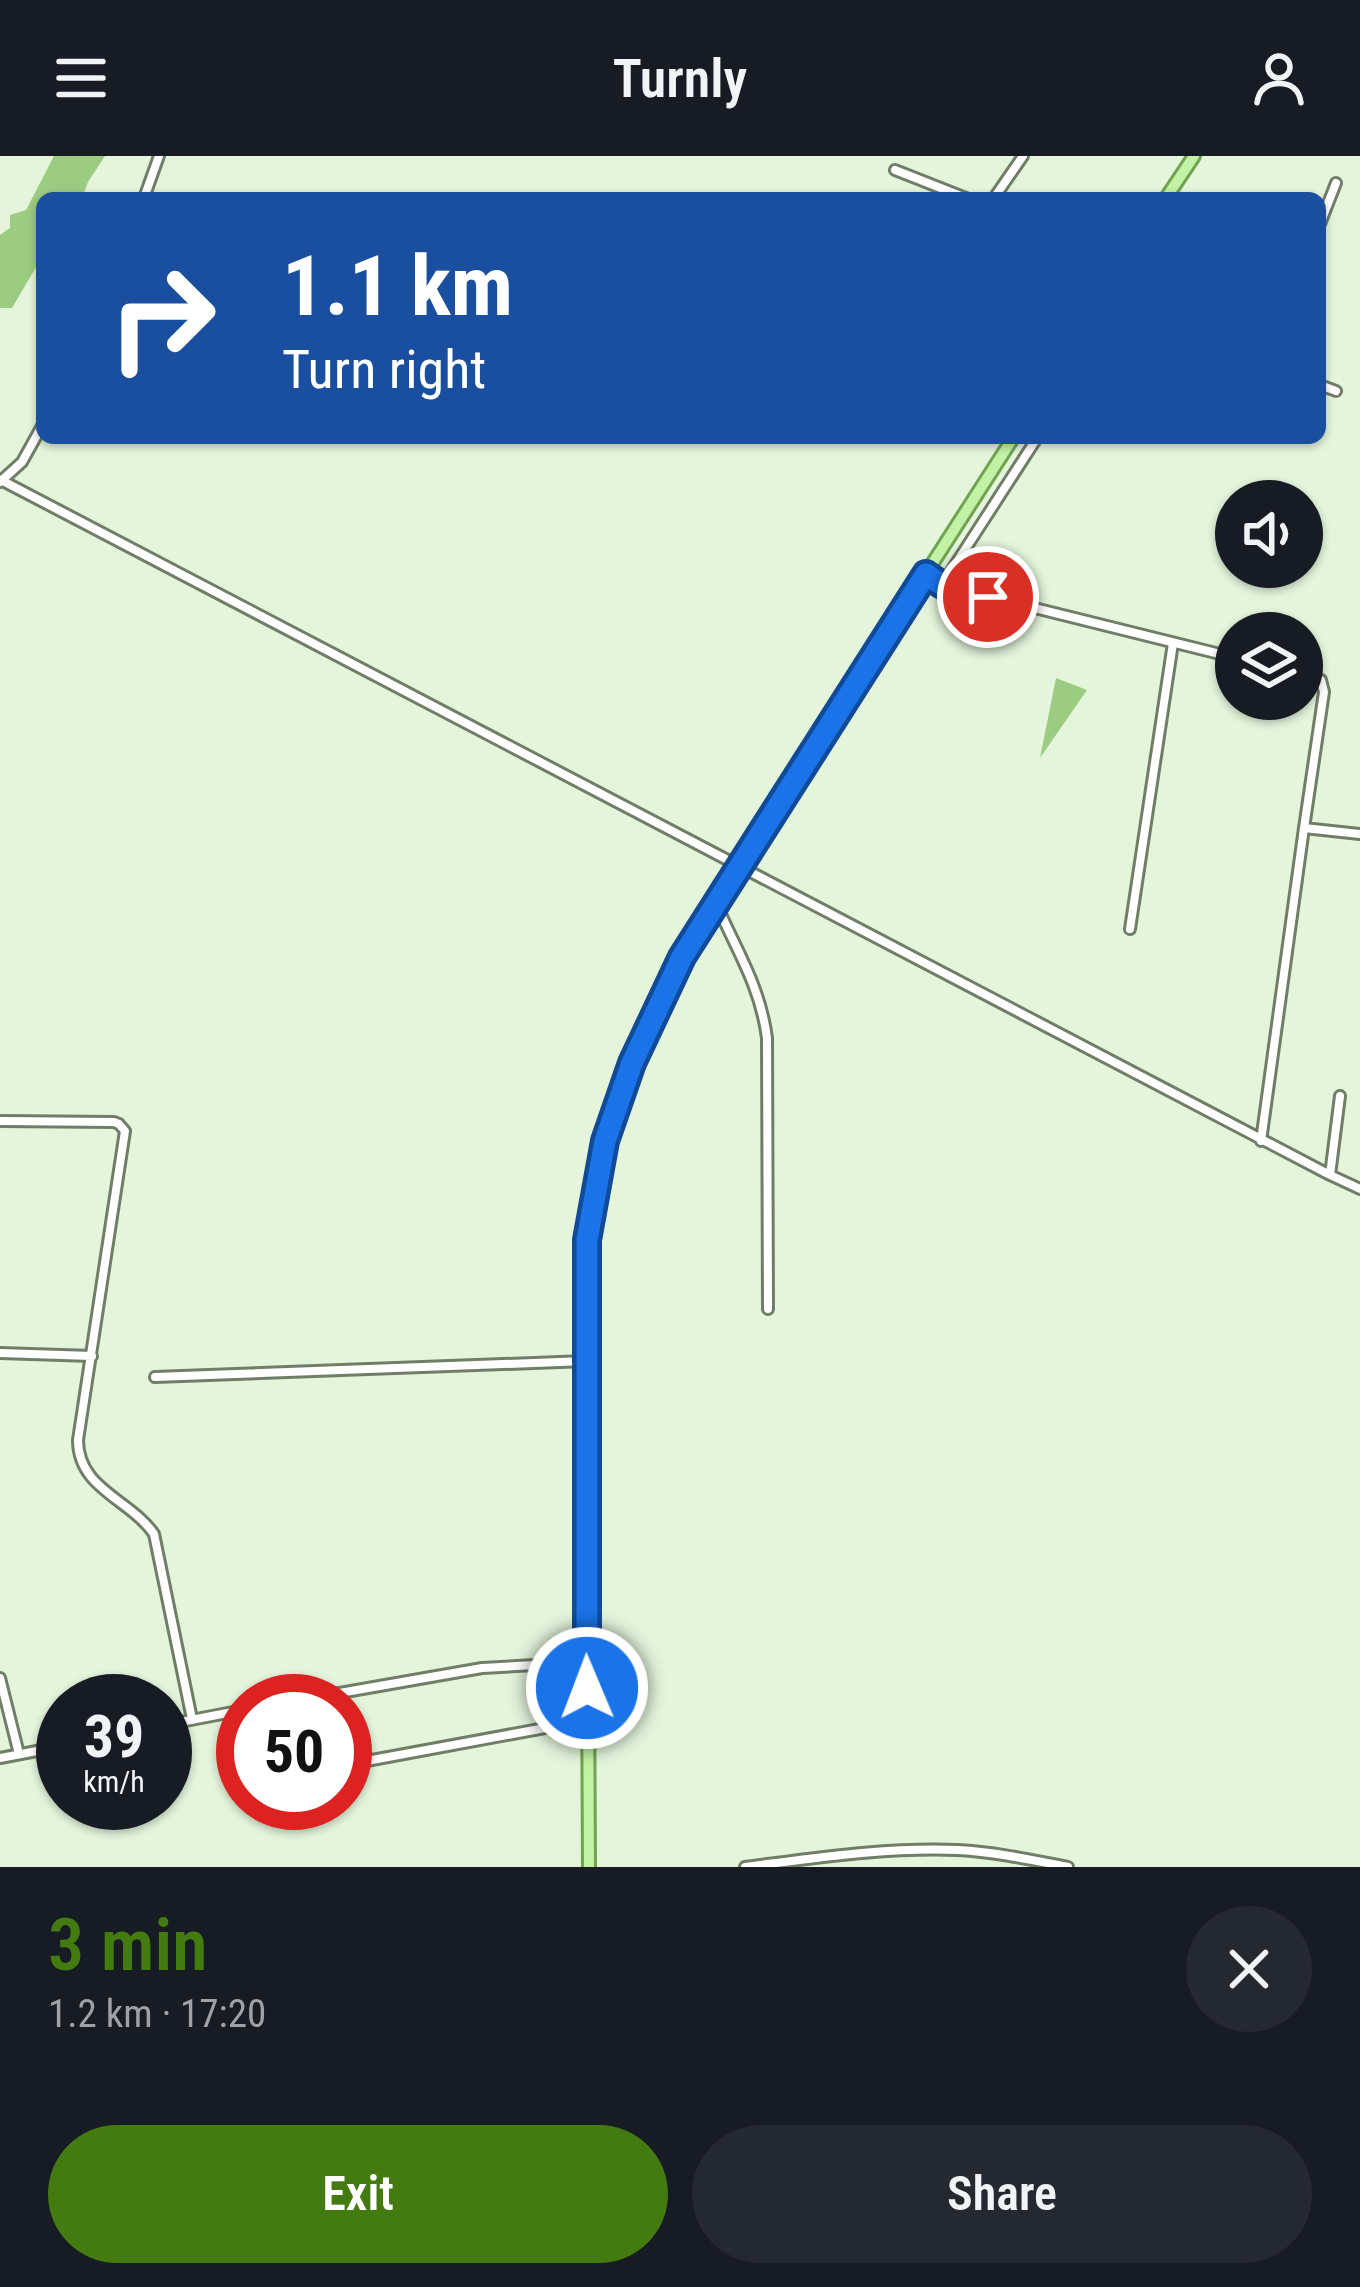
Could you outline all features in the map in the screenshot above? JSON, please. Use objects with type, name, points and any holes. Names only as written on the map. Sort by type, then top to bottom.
[{"type":"main road","points":[[1171,192],[1194,156]]},
{"type":"main road","points":[[590,1867],[587,1240],[605,1141],[657,1005],[716,902],[1011,444]]},
{"type":"street","points":[[146,192],[159,156]]},
{"type":"street","points":[[998,192],[1023,156]]},
{"type":"street","points":[[895,170],[951,192]]},
{"type":"street","points":[[1326,209],[1336,183]]},
{"type":"street","points":[[1326,387],[1336,391]]},
{"type":"street","points":[[36,436],[22,461],[1,481],[1360,1189]]},
{"type":"street","points":[[1021,444],[1029,451]]},
{"type":"street","points":[[942,585],[1033,444]]},
{"type":"street","points":[[926,574],[942,585],[1215,653]]},
{"type":"street","points":[[1130,929],[1173,643]]},
{"type":"street","points":[[1262,1141],[1320,720]]},
{"type":"street","points":[[1304,828],[1360,834]]},
{"type":"street","points":[[716,902],[753,980],[765,1025],[768,1310]]},
{"type":"street","points":[[1330,1175],[1340,1096]]},
{"type":"street","points":[[0,1121],[114,1122],[123,1126],[124,1146],[78,1457],[85,1471],[154,1534],[183,1674]]},
{"type":"street","points":[[0,1353],[92,1356]]},
{"type":"street","points":[[155,1377],[586,1360]]},
{"type":"street","points":[[372,1687],[586,1657]]},
{"type":"street","points":[[0,1678],[20,1754]]},
{"type":"street","points":[[192,1720],[216,1715]]},
{"type":"street","points":[[372,1760],[588,1720]]},
{"type":"street","points":[[0,1758],[36,1751]]},
{"type":"street","points":[[746,1867],[894,1850],[958,1850],[1068,1867]]},
{"type":"green space","points":[[54,156],[105,156],[84,192],[36,192],[36,267],[12,308],[0,308],[0,235],[10,228],[10,215],[26,210]]},
{"type":"green space","points":[[1056,678],[1087,690],[1040,758]]},
{"type":"route","points":[[587,1688],[587,1240],[605,1141],[632,1063],[682,957],[926,574],[942,585],[988,597]]}]
